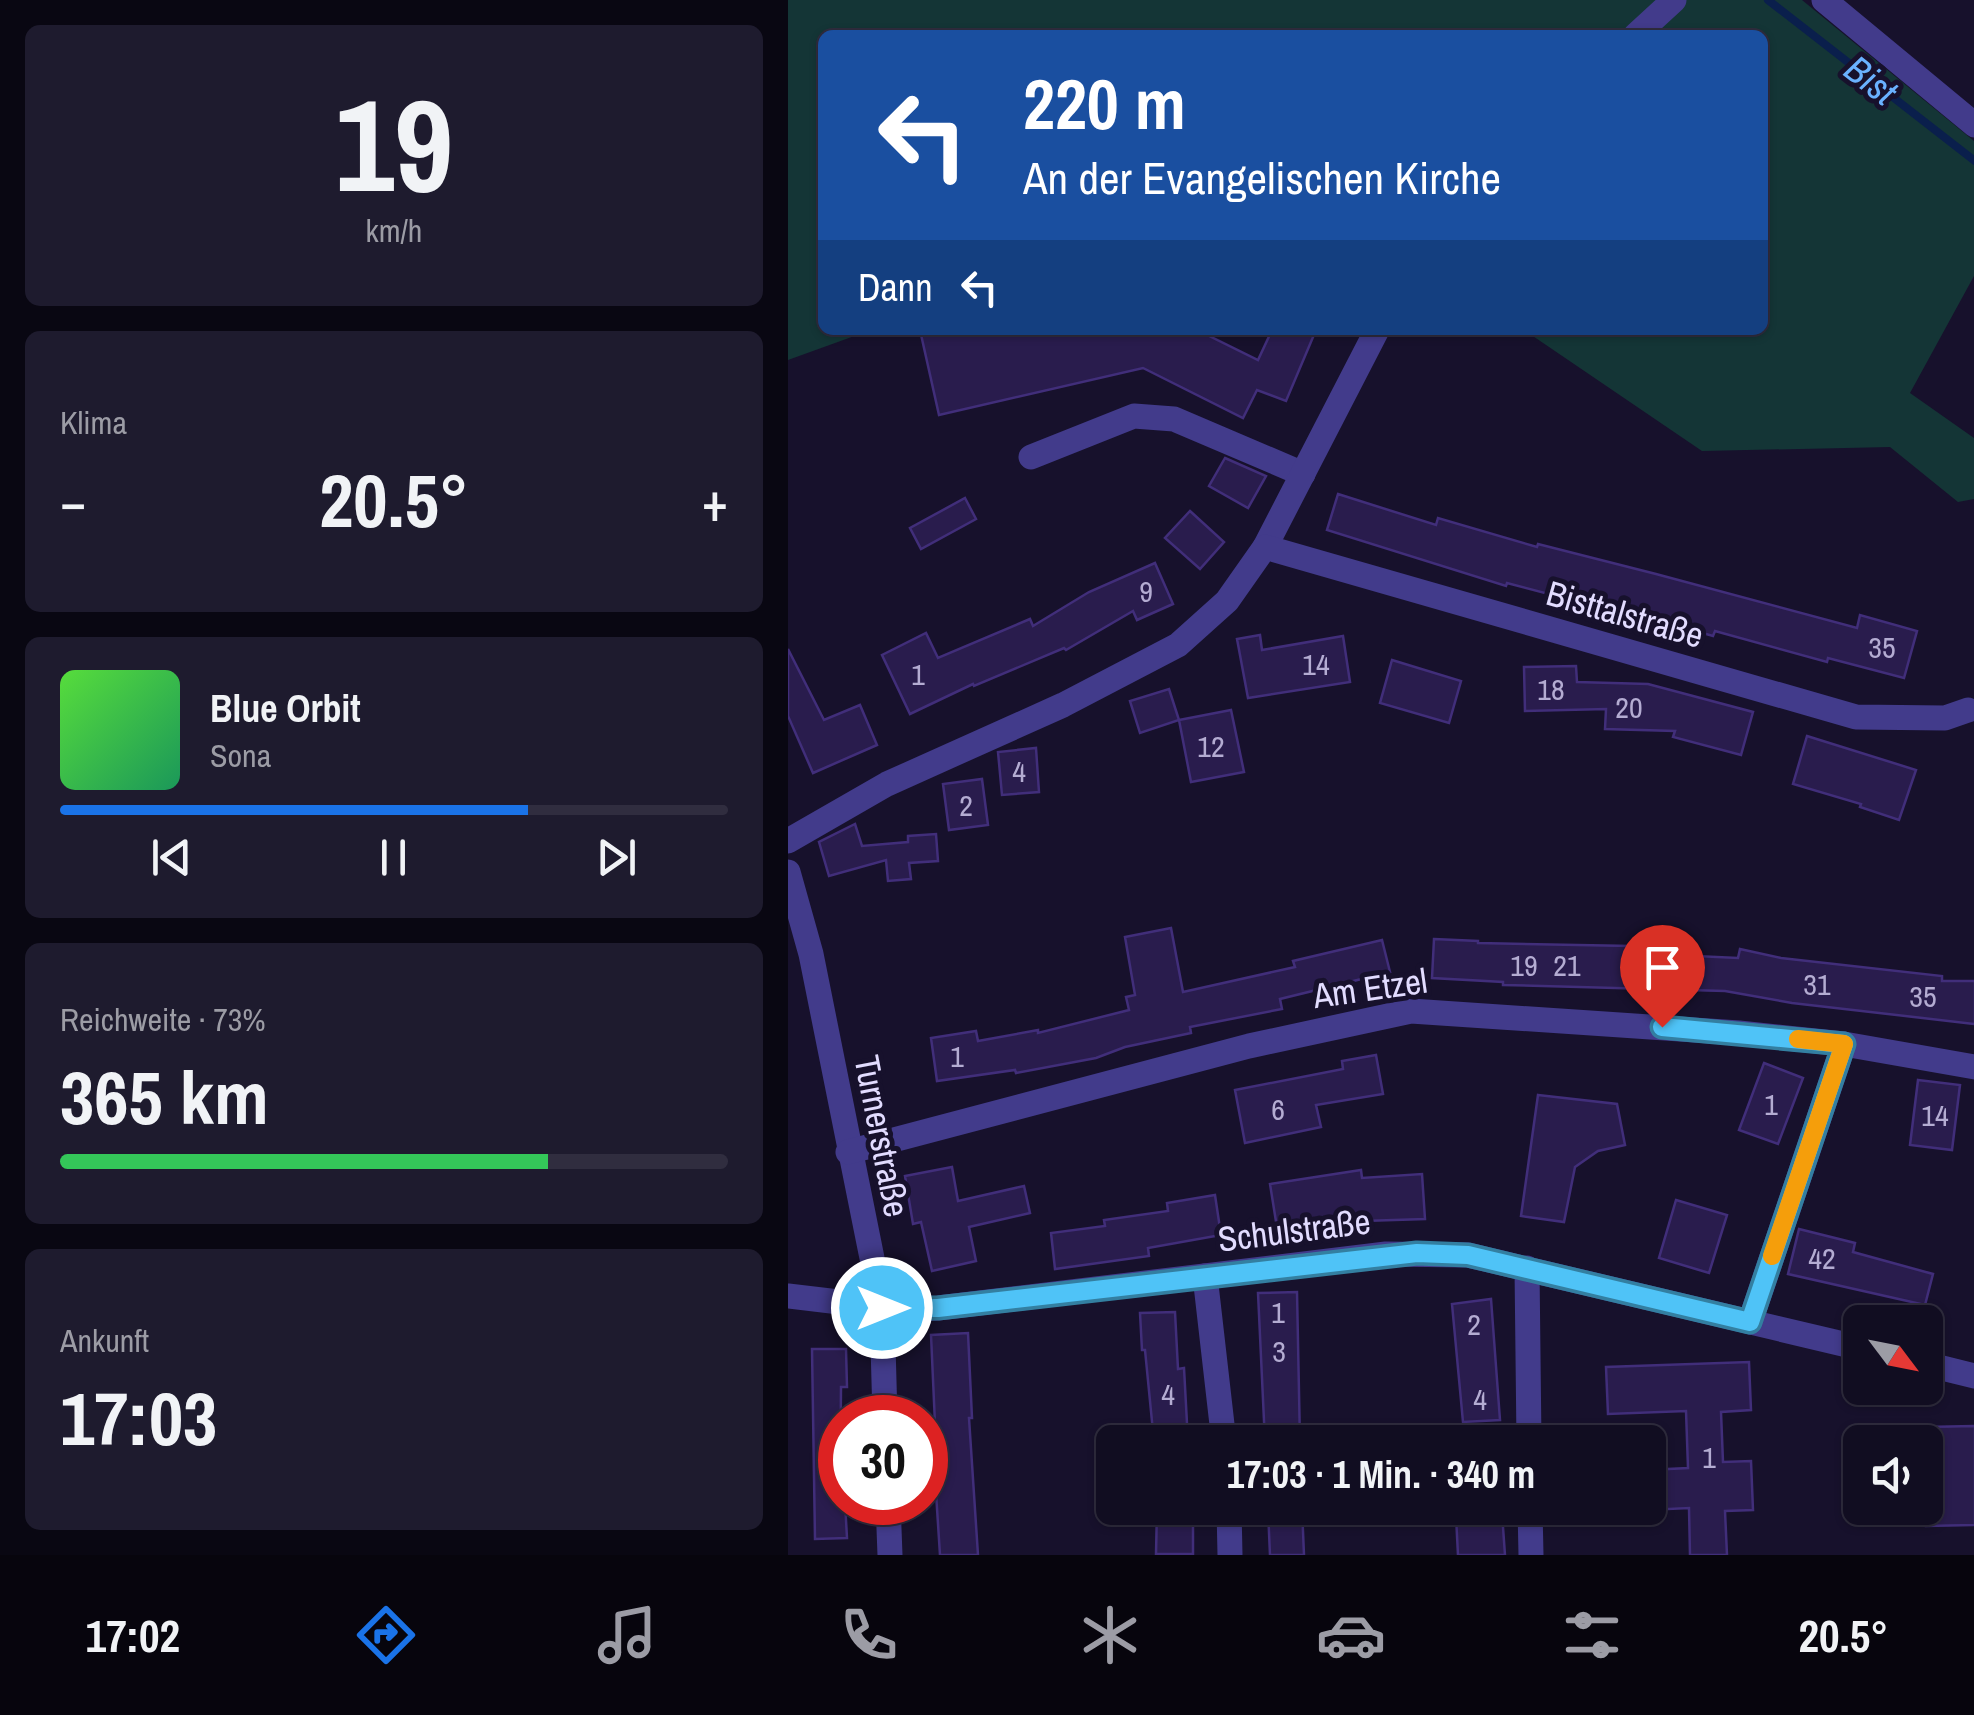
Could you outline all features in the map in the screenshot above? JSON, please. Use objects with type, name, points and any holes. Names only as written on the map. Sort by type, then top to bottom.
[{"type":"street","points":[[1641,30],[1674,0]]},
{"type":"street","points":[[1824,0],[1974,125]]},
{"type":"street","points":[[788,841],[887,784],[1063,705],[1178,645],[1227,601],[1265,547],[1374,335]]},
{"type":"street","points":[[1031,457],[1134,416],[1156,417],[1174,419],[1303,474]]},
{"type":"street","name":"Bisttalstraße","points":[[1265,547],[1856,717],[1945,718],[1968,710]]},
{"type":"street","name":"Turnerstraße","points":[[788,872],[812,954],[848,1152],[882,1308],[884,1395]]},
{"type":"street","name":"Am Etzel","points":[[848,1152],[1249,1046],[1391,1013],[1440,1011],[1548,1018],[1844,1044],[1974,1067]]},
{"type":"street","points":[[1750,1322],[1844,1044]]},
{"type":"street","name":"Schulstraße","points":[[788,1296],[882,1308],[938,1308],[1417,1253],[1468,1255],[1843,1344]]},
{"type":"street","points":[[1527,1268],[1529,1425]]},
{"type":"street","points":[[1205,1276],[1222,1425]]},
{"type":"street","points":[[1943,1368],[1974,1376]]},
{"type":"street","points":[[889,1525],[890,1555]]},
{"type":"street","points":[[1229,1525],[1230,1555]]},
{"type":"street","points":[[1531,1525],[1532,1555]]},
{"type":"green space","points":[[788,0],[1802,0],[1974,141],[1974,276],[1910,393],[1974,438],[1974,499],[1958,502],[1890,447],[1702,451],[1531,335],[1768,335],[1768,30],[818,30],[818,335],[857,335],[788,360]]},
{"type":"building","points":[[921,335],[1207,335],[1258,360],[1270,335],[1314,335],[1286,401],[1257,390],[1243,418],[1143,368],[939,415]]},
{"type":"building","points":[[1225,458],[1266,476],[1248,508],[1209,486]]},
{"type":"building","points":[[1338,494],[1436,525],[1438,518],[1857,628],[1860,615],[1917,631],[1904,678],[1828,658],[1827,662],[1715,631],[1713,636],[1618,609],[1617,612],[1507,583],[1506,586],[1327,530]]},
{"type":"building","points":[[965,498],[976,519],[921,549],[910,528]]},
{"type":"building","points":[[1190,511],[1224,542],[1200,569],[1165,538]]},
{"type":"building","points":[[1155,563],[1173,604],[1137,620],[1133,611],[1066,650],[973,684],[910,714],[882,655],[926,633],[938,658],[1030,619],[1033,626],[1089,592]]},
{"type":"building","points":[[1260,635],[1262,650],[1343,636],[1350,682],[1248,698],[1237,639]]},
{"type":"building","points":[[788,649],[824,720],[860,705],[877,745],[813,773],[788,716]]},
{"type":"building","points":[[1392,660],[1461,681],[1449,723],[1380,703]]},
{"type":"building","points":[[1576,666],[1577,682],[1648,684],[1753,712],[1741,755],[1673,737],[1675,731],[1605,729],[1606,709],[1525,711],[1524,667]]},
{"type":"building","points":[[1169,689],[1179,720],[1140,733],[1130,701]]},
{"type":"building","points":[[1231,710],[1244,772],[1191,782],[1179,720]]},
{"type":"building","points":[[1807,736],[1916,770],[1899,820],[1793,784]]},
{"type":"building","points":[[1036,748],[1039,792],[1002,795],[998,752]]},
{"type":"building","points":[[982,779],[988,825],[949,830],[943,784]]},
{"type":"building","points":[[855,824],[862,846],[908,842],[908,836],[936,834],[938,861],[909,863],[911,879],[888,881],[886,860],[829,876],[819,842]]},
{"type":"building","points":[[1171,928],[1183,992],[1295,967],[1293,961],[1382,940],[1390,972],[1280,999],[1282,1009],[1190,1027],[1191,1033],[1125,1047],[1096,1058],[1016,1073],[1015,1070],[937,1081],[931,1038],[976,1031],[978,1041],[1038,1033],[1129,1010],[1126,997],[1135,995],[1125,937]]},
{"type":"building","points":[[1434,939],[1631,946],[1631,953],[1738,958],[1740,949],[1781,958],[1942,976],[1942,981],[1975,981],[1975,1024],[1792,1003],[1725,991],[1503,985],[1432,978]]},
{"type":"building","points":[[1376,1055],[1383,1094],[1316,1105],[1321,1127],[1245,1143],[1235,1090],[1343,1069],[1342,1061]]},
{"type":"building","points":[[1764,1063],[1803,1078],[1778,1144],[1739,1130]]},
{"type":"building","points":[[1918,1080],[1960,1085],[1952,1150],[1910,1145]]},
{"type":"building","points":[[1538,1095],[1617,1104],[1625,1145],[1598,1151],[1575,1167],[1564,1222],[1521,1216]]},
{"type":"building","points":[[952,1167],[958,1201],[1024,1186],[1030,1213],[969,1227],[976,1261],[932,1271],[921,1222],[913,1224],[905,1176]]},
{"type":"building","points":[[1361,1170],[1362,1178],[1422,1174],[1425,1219],[1363,1221],[1278,1234],[1270,1184]]},
{"type":"building","points":[[1215,1195],[1221,1235],[1148,1248],[1149,1256],[1055,1269],[1051,1233],[1105,1226],[1104,1220],[1168,1211],[1167,1203]]},
{"type":"building","points":[[1676,1200],[1727,1215],[1709,1273],[1659,1258]]},
{"type":"building","points":[[1799,1229],[1855,1243],[1853,1252],[1933,1274],[1925,1305],[1788,1274]]},
{"type":"building","points":[[1297,1292],[1300,1425],[1264,1425],[1258,1293]]},
{"type":"building","points":[[1491,1299],[1500,1420],[1463,1422],[1452,1304]]},
{"type":"building","points":[[1175,1312],[1178,1369],[1184,1368],[1187,1425],[1152,1425],[1140,1313]]},
{"type":"building","points":[[968,1333],[978,1555],[940,1555],[938,1525],[948,1525],[948,1395],[934,1395],[931,1335]]},
{"type":"building","points":[[812,1349],[846,1349],[847,1387],[841,1387],[841,1395],[818,1395],[818,1525],[846,1525],[847,1538],[815,1539]]},
{"type":"building","points":[[1749,1362],[1751,1410],[1721,1412],[1723,1462],[1751,1461],[1753,1510],[1725,1511],[1727,1555],[1690,1555],[1689,1508],[1666,1509],[1666,1469],[1688,1468],[1686,1411],[1608,1414],[1606,1367]]},
{"type":"building","points":[[1975,1426],[1975,1525],[1926,1526],[1943,1525],[1943,1427]]},
{"type":"building","points":[[1157,1525],[1193,1525],[1193,1554],[1156,1554]]},
{"type":"building","points":[[1269,1525],[1303,1525],[1304,1555],[1270,1555]]},
{"type":"building","points":[[1456,1525],[1503,1525],[1505,1555],[1458,1555]]},
{"type":"waterway","name":"Bist","points":[[1768,0],[1975,161]]},
{"type":"slow traffic","points":[[1772,1256],[1844,1044],[1798,1039]]},
{"type":"route","points":[[882,1308],[938,1308],[1417,1253],[1468,1255],[1750,1322],[1844,1044],[1662,1027]]}]
